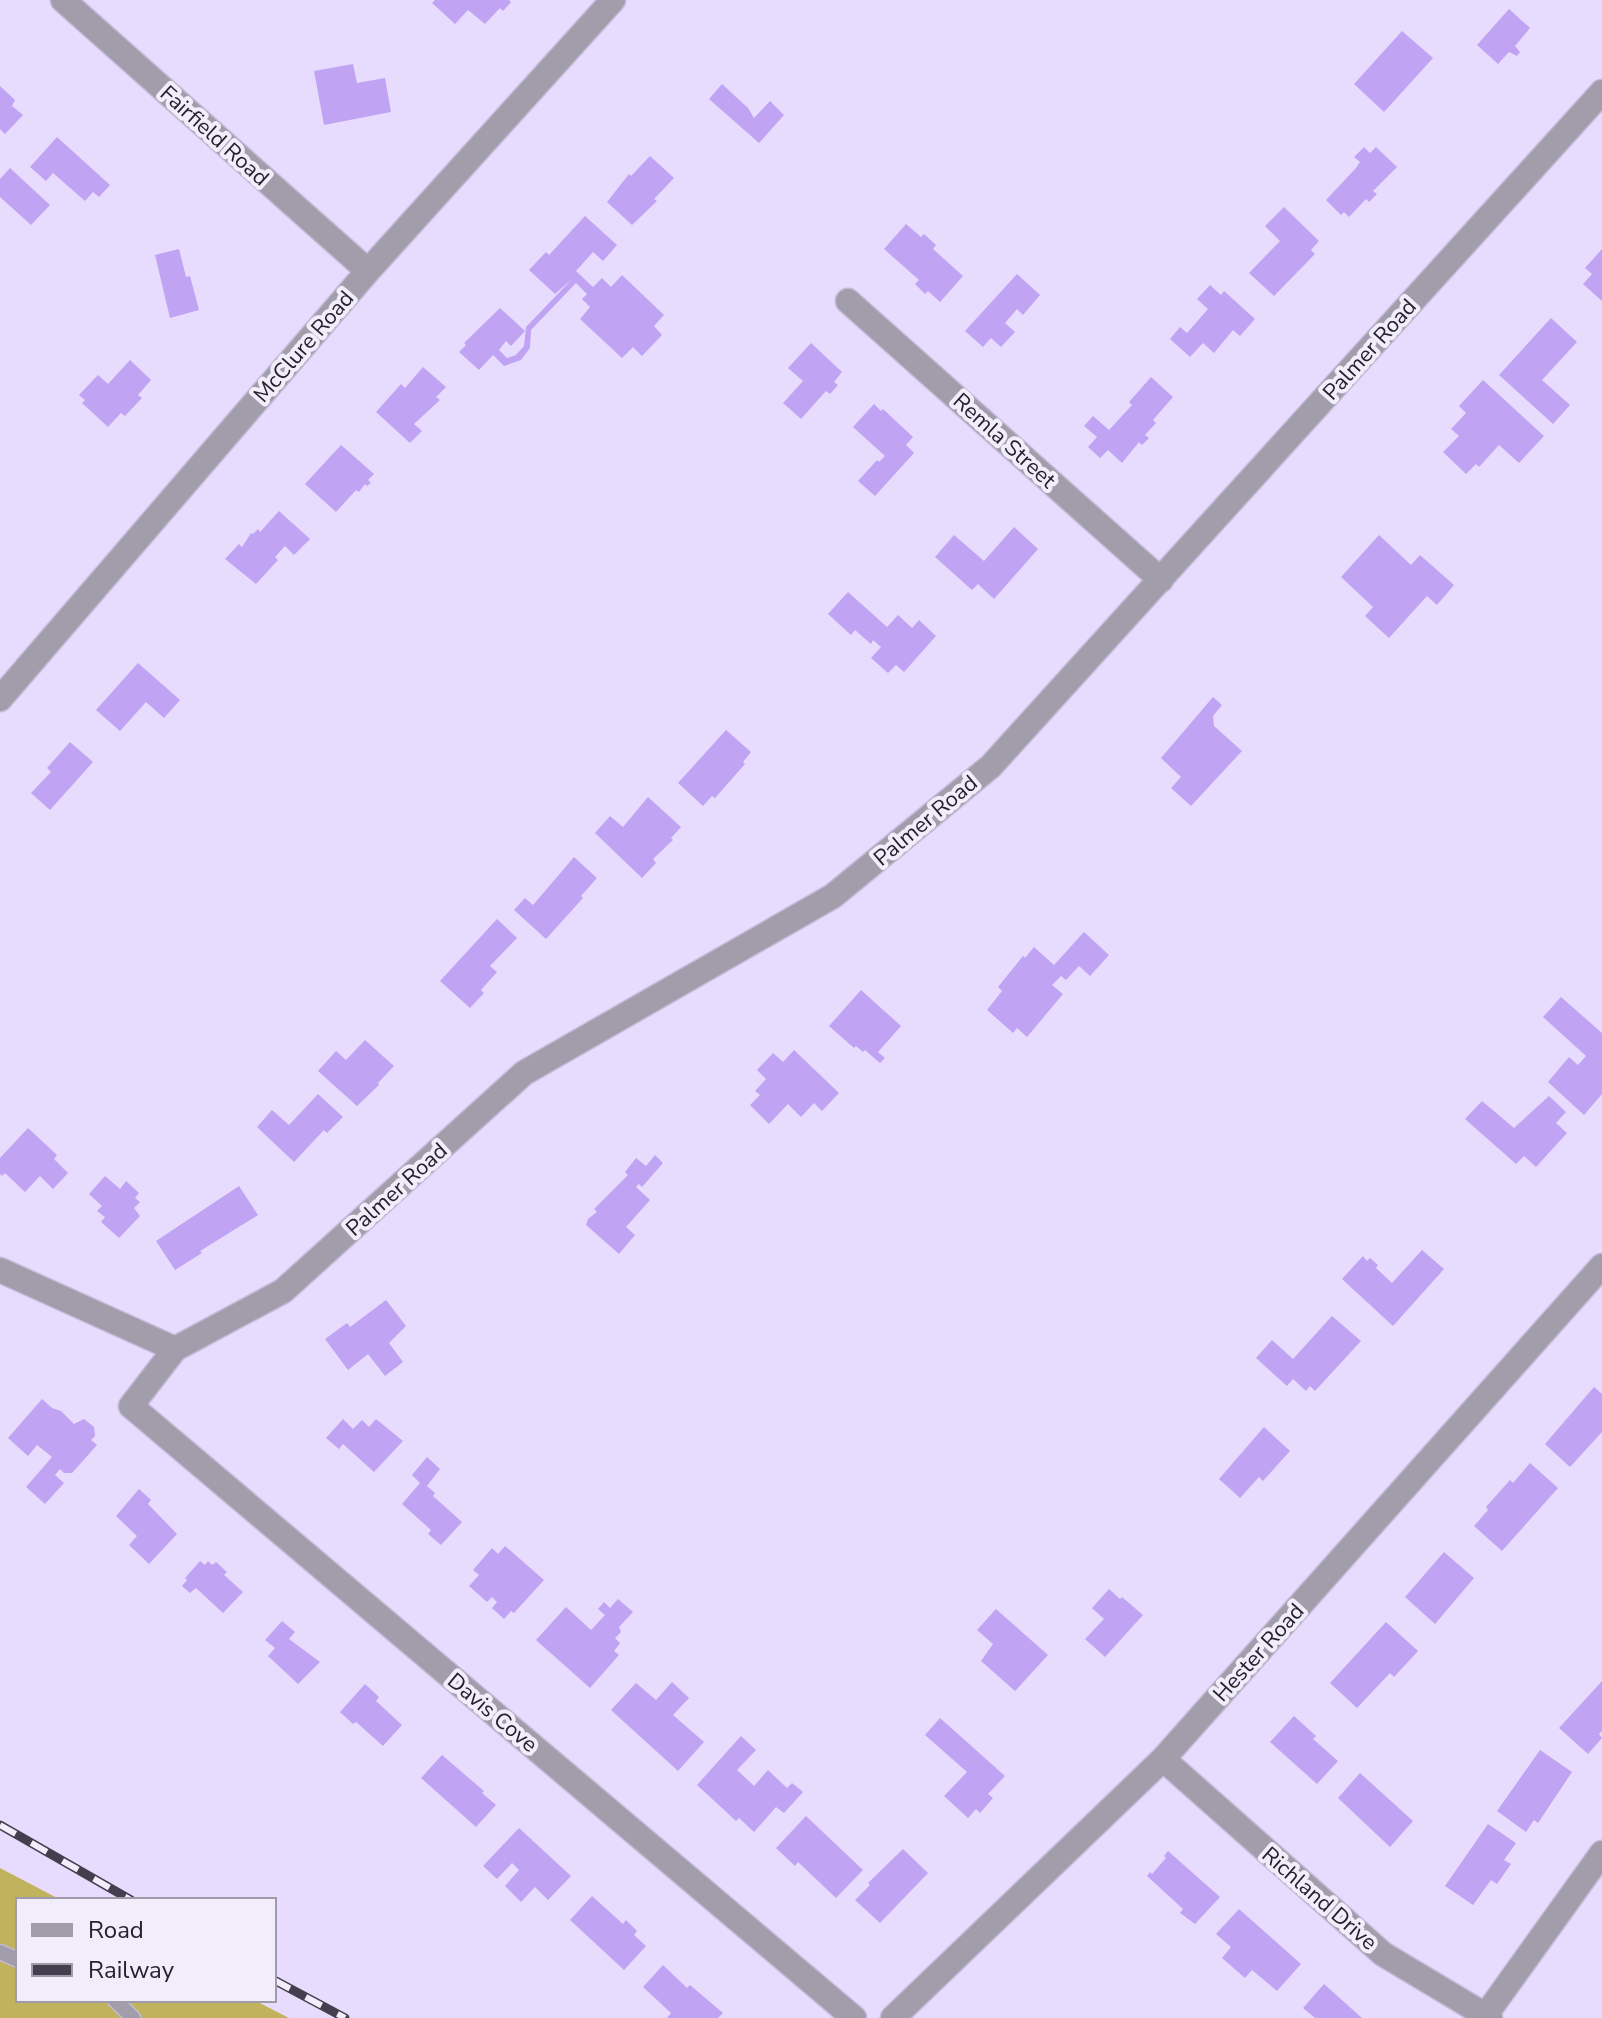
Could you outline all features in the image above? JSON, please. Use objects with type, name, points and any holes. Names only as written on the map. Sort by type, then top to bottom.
[{"type":"street","name":"Fairfield Road","points":[[63,0],[368,271]]},
{"type":"street","name":"McClure Road","points":[[0,699],[368,271],[613,0]]},
{"type":"street","name":"Palmer Road","points":[[131,1406],[175,1349],[283,1291],[524,1073],[833,896],[991,766],[1602,92]]},
{"type":"street","name":"Remla Street","points":[[848,301],[1161,580]]},
{"type":"street","name":"Hester Road","points":[[893,2018],[1163,1759],[1602,1266]]},
{"type":"street","points":[[0,1270],[175,1349]]},
{"type":"street","name":"Davis Cove","points":[[131,1406],[854,2018]]},
{"type":"street","name":"Richland Drive","points":[[1163,1759],[1383,1954],[1488,2017]]},
{"type":"street","points":[[1488,2017],[1602,1853]]},
{"type":"lane","points":[[117,2002],[133,2018]]},
{"type":"shaded area","points":[[0,1868],[57,1898],[16,1898],[16,2002],[258,2002],[289,2018],[0,2018]]},
{"type":"building","points":[[435,0],[511,2],[503,11],[500,8],[485,24],[468,10],[455,24],[432,3]]},
{"type":"building","points":[[1509,9],[1530,28],[1515,46],[1520,52],[1517,56],[1509,52],[1498,64],[1477,45]]},
{"type":"building","points":[[1402,31],[1433,58],[1384,112],[1354,84]]},
{"type":"building","points":[[353,64],[357,83],[385,78],[391,112],[324,125],[314,71]]},
{"type":"building","points":[[722,84],[748,108],[754,118],[770,101],[784,115],[759,143],[709,99]]},
{"type":"building","points":[[0,86],[15,100],[12,106],[23,115],[5,134],[0,129]]},
{"type":"building","points":[[57,137],[110,185],[99,197],[93,192],[85,201],[53,173],[46,181],[30,167]]},
{"type":"building","points":[[1364,147],[1370,153],[1376,147],[1397,167],[1373,191],[1377,194],[1369,202],[1366,199],[1349,217],[1344,212],[1341,215],[1326,200],[1356,168],[1360,162],[1354,157]]},
{"type":"building","points":[[650,156],[674,178],[654,199],[657,201],[632,225],[607,202],[629,174],[631,176]]},
{"type":"building","points":[[10,168],[50,205],[31,225],[0,197],[0,179]]},
{"type":"building","points":[[1284,207],[1319,241],[1311,250],[1315,254],[1274,296],[1249,273],[1280,241],[1265,226]]},
{"type":"building","points":[[585,216],[617,245],[603,261],[593,252],[576,271],[593,287],[602,278],[611,287],[622,275],[664,315],[654,326],[662,335],[642,356],[633,347],[622,358],[580,319],[590,307],[582,299],[587,294],[576,283],[531,330],[530,348],[521,360],[504,366],[493,355],[479,370],[459,352],[466,345],[464,343],[500,308],[525,331],[511,346],[506,341],[499,350],[507,358],[516,355],[524,346],[526,327],[572,279],[555,294],[529,270],[546,252],[549,255]]},
{"type":"building","points":[[906,224],[921,237],[924,234],[936,245],[933,249],[963,276],[940,302],[928,291],[925,294],[915,284],[919,280],[884,249]]},
{"type":"building","points":[[179,249],[199,310],[170,318],[155,255]]},
{"type":"building","points":[[1602,249],[1602,301],[1583,284],[1592,274],[1585,268]]},
{"type":"building","points":[[1017,274],[1040,295],[1023,315],[1017,309],[1005,323],[1015,332],[1001,347],[991,338],[983,347],[965,331]]},
{"type":"building","points":[[1210,285],[1221,295],[1224,291],[1255,319],[1240,336],[1233,330],[1214,353],[1203,343],[1190,357],[1170,339],[1180,327],[1187,333],[1208,309],[1197,299]]},
{"type":"building","points":[[1551,318],[1577,342],[1542,380],[1570,405],[1553,424],[1499,375]]},
{"type":"building","points":[[811,343],[842,372],[834,382],[838,385],[830,394],[826,391],[801,419],[783,403],[803,381],[788,368]]},
{"type":"building","points":[[130,360],[151,380],[138,395],[142,398],[125,416],[121,413],[108,427],[82,403],[85,400],[79,395],[98,375],[108,384]]},
{"type":"building","points":[[423,367],[446,387],[436,397],[440,400],[414,424],[422,431],[410,443],[376,412],[401,384],[405,388]]},
{"type":"building","points":[[1151,377],[1173,397],[1153,420],[1156,423],[1145,435],[1149,438],[1142,445],[1139,442],[1122,463],[1108,450],[1100,458],[1088,447],[1097,437],[1084,426],[1093,416],[1109,430],[1132,405],[1129,402]]},
{"type":"building","points":[[1483,380],[1544,436],[1519,463],[1499,445],[1479,467],[1476,464],[1466,474],[1443,452],[1459,436],[1451,429],[1466,413],[1459,406]]},
{"type":"building","points":[[874,404],[913,437],[906,445],[914,453],[875,496],[858,481],[877,460],[879,462],[885,456],[853,427]]},
{"type":"building","points":[[341,445],[374,474],[368,480],[371,483],[365,484],[359,492],[356,490],[336,512],[305,484]]},
{"type":"building","points":[[279,511],[310,539],[294,555],[285,546],[275,557],[278,560],[256,584],[225,559],[239,544],[242,547],[251,533],[258,529],[260,532]]},
{"type":"building","points":[[1014,527],[1038,549],[994,599],[978,584],[972,590],[935,557],[954,535],[984,561]]},
{"type":"building","points":[[1379,535],[1411,565],[1420,555],[1454,585],[1437,605],[1427,596],[1389,638],[1365,616],[1373,607],[1341,577]]},
{"type":"building","points":[[848,592],[887,627],[898,615],[912,628],[919,620],[936,636],[904,672],[896,665],[888,673],[871,658],[881,647],[873,640],[871,644],[855,630],[851,635],[828,614]]},
{"type":"building","points":[[138,663],[180,700],[164,718],[146,702],[120,731],[96,710]]},
{"type":"building","points":[[1213,697],[1222,705],[1213,716],[1214,726],[1242,751],[1191,806],[1171,788],[1181,777],[1161,758]]},
{"type":"building","points":[[726,730],[751,752],[743,762],[745,764],[715,798],[712,796],[703,806],[678,783]]},
{"type":"building","points":[[70,742],[93,762],[50,810],[31,793],[51,772],[47,768]]},
{"type":"building","points":[[648,797],[681,827],[671,838],[673,840],[653,859],[656,863],[642,878],[595,833],[610,816],[623,827]]},
{"type":"building","points":[[574,857],[597,878],[546,939],[514,910],[525,898],[533,905]]},
{"type":"building","points":[[497,919],[517,938],[490,966],[497,972],[470,1008],[440,981]]},
{"type":"building","points":[[1084,932],[1109,955],[1090,976],[1079,966],[1066,980],[1061,976],[1052,985],[1063,994],[1027,1037],[1017,1028],[1013,1033],[987,1010],[1002,991],[998,987],[1034,947],[1054,965]]},
{"type":"building","points":[[861,990],[901,1026],[878,1052],[885,1058],[880,1063],[865,1050],[854,1048],[829,1026]]},
{"type":"building","points":[[1561,997],[1602,1033],[1602,1094],[1584,1115],[1548,1082],[1569,1057],[1578,1065],[1586,1056],[1543,1017]]},
{"type":"building","points":[[365,1040],[394,1066],[357,1106],[318,1071],[336,1051],[346,1060]]},
{"type":"building","points":[[794,1050],[839,1093],[822,1111],[814,1103],[801,1117],[788,1104],[769,1124],[750,1105],[760,1095],[755,1091],[766,1079],[757,1070],[773,1053],[783,1062]]},
{"type":"building","points":[[318,1094],[343,1117],[327,1133],[324,1130],[294,1162],[257,1127],[272,1110],[289,1125]]},
{"type":"building","points":[[1549,1096],[1566,1112],[1556,1123],[1567,1133],[1536,1167],[1524,1156],[1516,1164],[1465,1119],[1482,1101],[1514,1128]]},
{"type":"building","points":[[28,1128],[57,1155],[54,1159],[68,1173],[53,1189],[40,1176],[25,1192],[5,1173],[0,1174],[0,1158]]},
{"type":"building","points":[[655,1155],[663,1163],[642,1187],[639,1184],[636,1187],[650,1200],[626,1227],[635,1235],[619,1254],[586,1225],[588,1219],[628,1175],[625,1172],[636,1158],[646,1166]]},
{"type":"building","points":[[105,1176],[120,1189],[126,1181],[139,1193],[135,1198],[140,1202],[134,1208],[140,1216],[119,1238],[101,1222],[105,1217],[97,1211],[102,1206],[89,1194]]},
{"type":"building","points":[[239,1186],[258,1215],[175,1270],[156,1241]]},
{"type":"building","points":[[1422,1250],[1444,1269],[1393,1326],[1342,1279],[1363,1256],[1378,1265],[1376,1268],[1392,1283]]},
{"type":"building","points":[[386,1300],[406,1326],[389,1343],[403,1362],[385,1376],[368,1354],[348,1370],[325,1339],[347,1323],[350,1327]]},
{"type":"building","points":[[1332,1316],[1361,1341],[1315,1391],[1310,1386],[1306,1391],[1293,1379],[1287,1386],[1256,1358],[1272,1340],[1293,1359]]},
{"type":"building","points":[[1594,1387],[1602,1394],[1602,1432],[1570,1467],[1545,1444]]},
{"type":"building","points":[[42,1399],[74,1424],[84,1419],[94,1427],[95,1436],[91,1440],[97,1445],[72,1473],[64,1473],[60,1469],[55,1475],[64,1483],[45,1504],[26,1487],[52,1457],[37,1445],[28,1456],[8,1438]]},
{"type":"building","points":[[343,1419],[353,1429],[362,1420],[369,1427],[376,1419],[403,1441],[374,1472],[343,1444],[339,1449],[326,1438]]},
{"type":"building","points":[[1264,1427],[1290,1451],[1263,1481],[1259,1477],[1240,1498],[1219,1479]]},
{"type":"building","points":[[427,1457],[440,1469],[427,1486],[435,1493],[433,1496],[462,1522],[441,1545],[428,1534],[431,1530],[402,1504],[420,1483],[412,1475]]},
{"type":"building","points":[[1530,1463],[1558,1488],[1502,1551],[1474,1526],[1510,1480],[1513,1483]]},
{"type":"building","points":[[139,1489],[151,1500],[148,1504],[177,1534],[149,1564],[129,1545],[137,1536],[116,1516]]},
{"type":"building","points":[[505,1546],[544,1580],[514,1613],[511,1611],[504,1619],[492,1608],[497,1602],[492,1597],[487,1602],[469,1586],[479,1575],[473,1570],[492,1548],[498,1554]]},
{"type":"building","points":[[1444,1552],[1474,1578],[1435,1624],[1405,1597]]},
{"type":"building","points":[[200,1561],[205,1565],[208,1561],[212,1565],[216,1562],[227,1572],[224,1575],[243,1592],[223,1613],[196,1588],[190,1593],[182,1586]]},
{"type":"building","points":[[1109,1589],[1143,1615],[1105,1657],[1085,1639],[1104,1619],[1092,1608]]},
{"type":"building","points":[[618,1599],[633,1612],[619,1627],[621,1632],[615,1638],[620,1643],[614,1651],[619,1655],[590,1688],[536,1640],[566,1607],[591,1630],[605,1615],[598,1609],[604,1602],[610,1608]]},
{"type":"building","points":[[996,1609],[1048,1655],[1015,1691],[981,1661],[993,1644],[977,1630]]},
{"type":"building","points":[[282,1621],[295,1632],[289,1639],[320,1662],[298,1684],[268,1656],[275,1648],[265,1640]]},
{"type":"building","points":[[1386,1622],[1418,1651],[1394,1677],[1390,1673],[1357,1708],[1330,1683]]},
{"type":"building","points":[[1602,1681],[1602,1731],[1599,1734],[1602,1738],[1588,1754],[1559,1728]]},
{"type":"building","points":[[672,1682],[689,1698],[673,1715],[704,1742],[678,1771],[611,1710],[636,1683],[656,1700]]},
{"type":"building","points":[[365,1684],[379,1697],[376,1701],[402,1725],[383,1746],[340,1712]]},
{"type":"building","points":[[1294,1716],[1316,1736],[1313,1739],[1338,1761],[1317,1784],[1270,1742]]},
{"type":"building","points":[[940,1718],[1005,1776],[988,1794],[993,1798],[980,1813],[976,1809],[968,1818],[944,1796],[967,1772],[925,1735]]},
{"type":"building","points":[[741,1736],[756,1750],[737,1770],[754,1786],[768,1770],[787,1788],[792,1783],[803,1792],[784,1813],[776,1807],[754,1832],[739,1818],[736,1821],[697,1785]]},
{"type":"building","points":[[1540,1750],[1572,1772],[1538,1823],[1534,1820],[1526,1832],[1497,1811]]},
{"type":"building","points":[[442,1755],[496,1805],[476,1827],[421,1778]]},
{"type":"building","points":[[1360,1773],[1413,1821],[1390,1847],[1338,1798]]},
{"type":"building","points":[[806,1816],[863,1870],[836,1898],[798,1862],[795,1866],[776,1848]]},
{"type":"building","points":[[1488,1824],[1516,1843],[1504,1860],[1511,1864],[1497,1884],[1491,1880],[1473,1905],[1445,1886]]},
{"type":"building","points":[[519,1828],[571,1876],[548,1900],[535,1887],[521,1902],[505,1886],[519,1870],[512,1863],[497,1879],[483,1866]]},
{"type":"building","points":[[903,1849],[928,1873],[880,1923],[855,1900]]},
{"type":"building","points":[[1168,1851],[1220,1897],[1195,1924],[1180,1913],[1183,1909],[1147,1876],[1166,1858],[1164,1856]]},
{"type":"building","points":[[592,1896],[623,1924],[626,1920],[637,1931],[634,1935],[646,1946],[624,1970],[570,1920]]},
{"type":"building","points":[[1239,1909],[1301,1964],[1277,1991],[1252,1970],[1245,1978],[1222,1958],[1231,1947],[1216,1934]]},
{"type":"building","points":[[663,1965],[687,1988],[690,1985],[723,2013],[718,2018],[667,2018],[671,2013],[643,1987]]},
{"type":"building","points":[[1324,1984],[1362,2018],[1315,2018],[1303,2008]]},
{"type":"railway","points":[[0,1825],[128,1898]]},
{"type":"railway","points":[[276,1981],[345,2018]]}]
